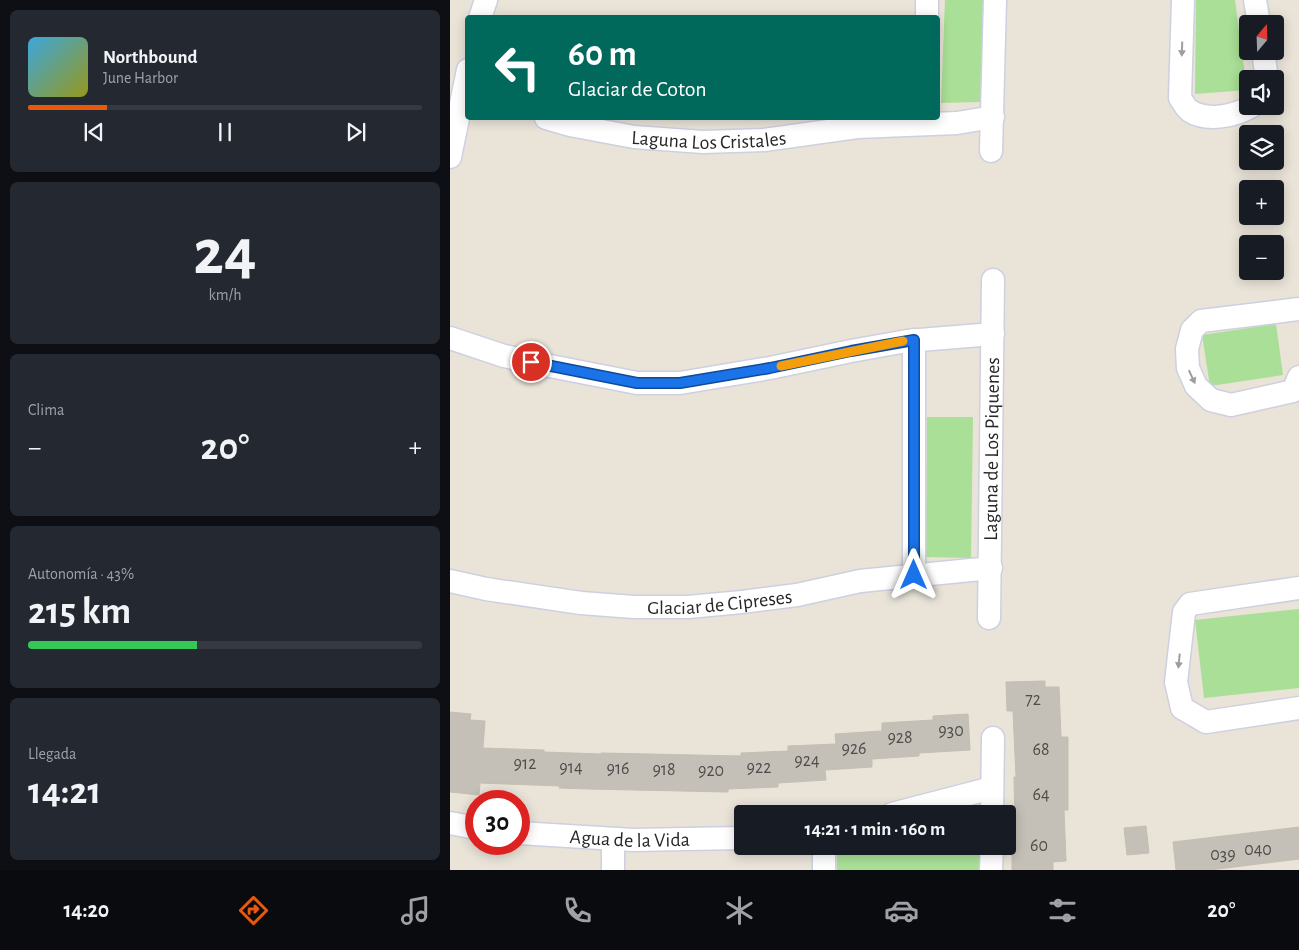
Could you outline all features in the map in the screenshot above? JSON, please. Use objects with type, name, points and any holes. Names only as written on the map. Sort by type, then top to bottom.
[{"type":"street","points":[[481,15],[486,0]]},
{"type":"street","points":[[927,0],[927,15]]},
{"type":"street","points":[[991,151],[995,0]]},
{"type":"street","points":[[1183,0],[1180,98],[1190,111],[1212,118],[1232,115],[1239,112]]},
{"type":"street","points":[[1255,0],[1257,15]]},
{"type":"street","points":[[450,157],[465,87]]},
{"type":"street","name":"Laguna Los Cristales","points":[[553,120],[634,137],[703,142],[764,140],[857,127],[930,120],[957,123],[993,117]]},
{"type":"street","name":"Laguna de Los Piquenes","points":[[989,618],[993,280]]},
{"type":"street","points":[[1299,309],[1201,321],[1192,330],[1187,349],[1188,368],[1196,386],[1211,400],[1231,405],[1293,391],[1299,377]]},
{"type":"street","points":[[450,338],[504,356],[637,383],[680,383],[770,368],[914,340],[993,334]]},
{"type":"street","points":[[914,340],[914,575]]},
{"type":"street","name":"Glaciar de Cipreses","points":[[450,581],[486,589],[581,603],[634,607],[688,607],[797,595],[860,581],[991,568]]},
{"type":"street","points":[[1299,588],[1190,604],[1184,612],[1176,682],[1182,708],[1206,722],[1299,708]]},
{"type":"street","points":[[992,805],[993,738]]},
{"type":"street","points":[[927,805],[992,788]]},
{"type":"street","points":[[450,823],[465,826]]},
{"type":"street","name":"Agua de la Vida","points":[[530,834],[613,839],[734,838]]},
{"type":"street","points":[[613,839],[613,870]]},
{"type":"street","points":[[824,855],[824,870]]},
{"type":"street","points":[[992,855],[992,870]]},
{"type":"green space","points":[[945,0],[983,0],[982,102],[941,103]]},
{"type":"green space","points":[[1196,0],[1235,0],[1239,30],[1239,60],[1243,60],[1244,70],[1239,70],[1239,91],[1195,94]]},
{"type":"green space","points":[[1276,324],[1283,375],[1210,386],[1202,335]]},
{"type":"green space","points":[[927,417],[973,417],[971,558],[926,557]]},
{"type":"green space","points":[[1299,609],[1299,688],[1204,698],[1195,620]]},
{"type":"green space","points":[[837,855],[979,855],[980,870],[837,870]]},
{"type":"building","points":[[1045,681],[1045,687],[1059,687],[1061,737],[1068,737],[1068,810],[1064,810],[1066,861],[1053,862],[1053,870],[1012,870],[1012,855],[1016,855],[1014,777],[1016,777],[1013,711],[1007,711],[1006,682]]},
{"type":"building","points":[[450,712],[471,714],[470,720],[485,721],[483,748],[601,754],[741,756],[741,753],[788,751],[788,746],[836,744],[835,734],[882,731],[882,723],[933,720],[933,716],[968,714],[970,750],[919,753],[919,756],[872,759],[872,767],[825,770],[826,780],[778,783],[778,787],[728,789],[728,792],[559,788],[560,786],[480,783],[479,790],[465,790],[465,794],[450,792]]},
{"type":"building","points":[[1146,826],[1149,853],[1127,855],[1124,828]]},
{"type":"building","points":[[1299,827],[1299,859],[1210,870],[1176,870],[1173,842]]},
{"type":"slow traffic","points":[[781,366],[903,341]]},
{"type":"route","points":[[531,362],[637,383],[680,383],[770,368],[914,340],[914,575]]}]
